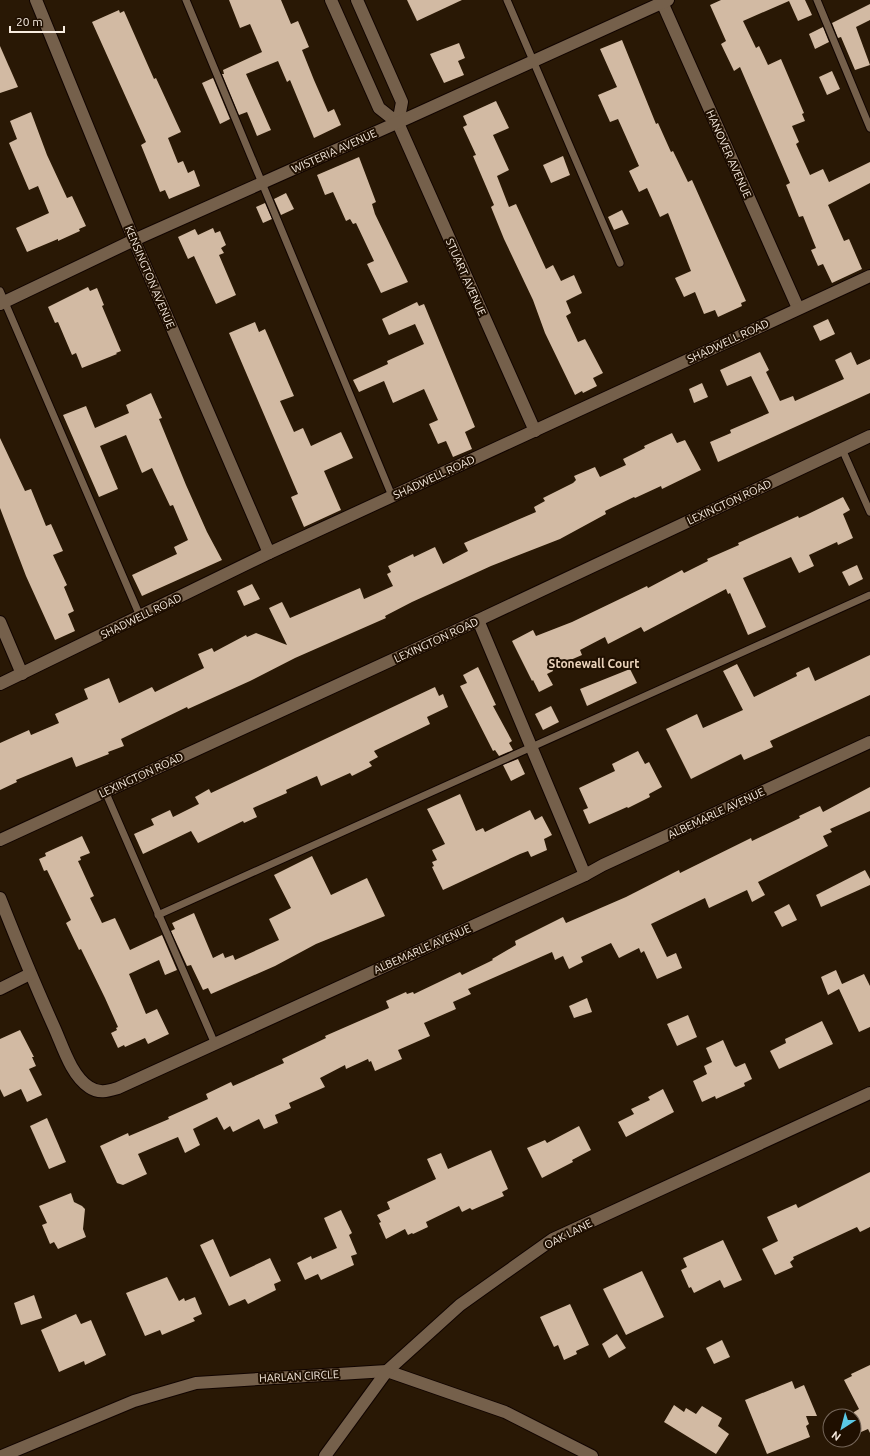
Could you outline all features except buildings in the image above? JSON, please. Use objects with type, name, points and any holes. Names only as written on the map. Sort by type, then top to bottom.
[{"type":"street","name":"KENSINGTON AVENUE","points":[[36,0],[134,240],[269,552]]},
{"type":"street","name":"STUART AVENUE","points":[[330,0],[379,108],[398,123],[535,431]]},
{"type":"street","points":[[357,0],[402,102],[398,123]]},
{"type":"street","name":"WISTERIA AVENUE","points":[[2,299],[398,123],[664,1]]},
{"type":"street","name":"HANOVER AVENUE","points":[[664,1],[798,308]]},
{"type":"street","name":"SHADWELL ROAD","points":[[0,684],[269,552],[870,276]]},
{"type":"street","name":"LEXINGTON ROAD","points":[[0,840],[478,620],[870,436]]},
{"type":"street","points":[[478,620],[585,875]]},
{"type":"street","points":[[0,622],[22,674]]},
{"type":"street","name":"ALBEMARLE AVENUE","points":[[30,974],[69,1061],[79,1078],[88,1087],[98,1092],[118,1088],[585,875],[603,865],[870,742]]},
{"type":"street","points":[[0,898],[30,974],[0,989]]},
{"type":"street","name":"OAK LANE","points":[[325,1456],[386,1371],[460,1305],[553,1239],[870,1093]]},
{"type":"street","name":"HARLAN CIRCLE","points":[[2,1456],[134,1401],[196,1383],[386,1371],[505,1412],[592,1456]]},
{"type":"lane","points":[[186,0],[392,496]]},
{"type":"lane","points":[[507,0],[620,263]]},
{"type":"lane","points":[[817,0],[870,128]]},
{"type":"lane","points":[[2,299],[140,616]]},
{"type":"lane","points":[[842,449],[870,512]]},
{"type":"lane","points":[[158,915],[870,595]]},
{"type":"lane","points":[[105,791],[215,1044]]},
{"type":"district","name":"Stonewall Court","points":[[594,663]]}]
